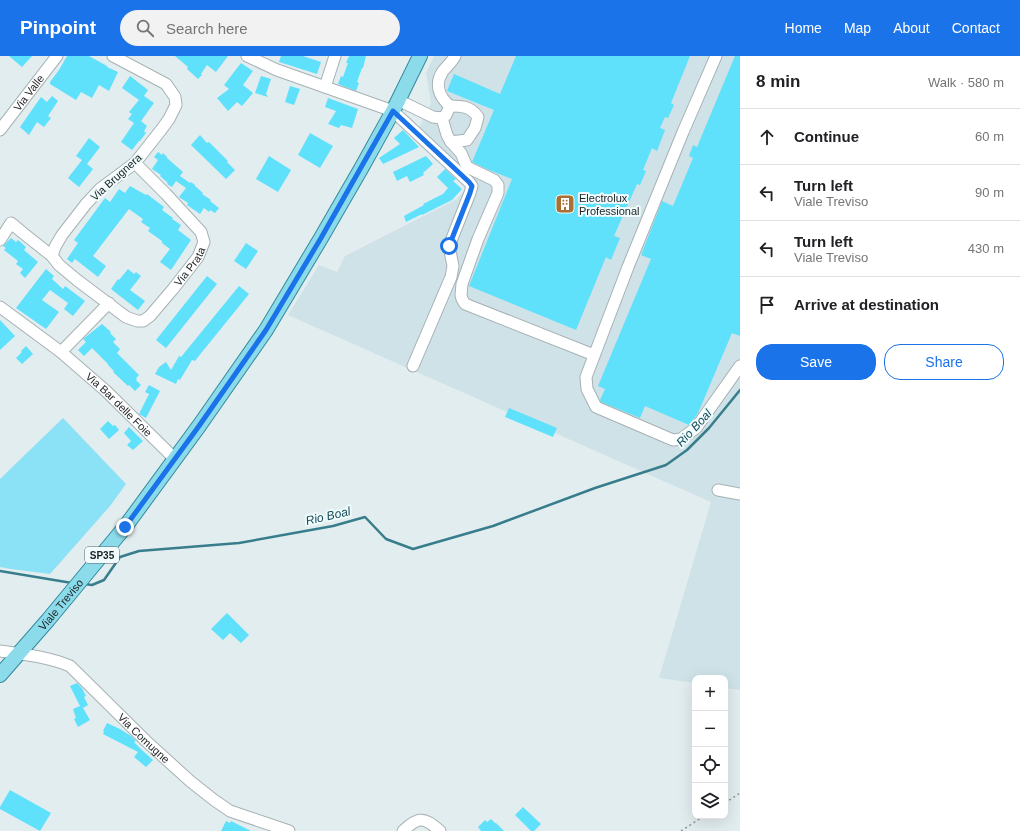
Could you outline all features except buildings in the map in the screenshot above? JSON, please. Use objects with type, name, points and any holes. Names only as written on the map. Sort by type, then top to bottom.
[{"type":"main road","name":"Viale Treviso","points":[[0,675],[125,527],[266,330],[329,225],[396,105],[420,56]]},
{"type":"street","name":"Via Valle","points":[[0,130],[57,56]]},
{"type":"street","name":"Via Brugnera","points":[[52,256],[62,235],[86,204],[100,189],[135,163],[169,119],[176,104],[175,97],[166,84],[113,56]]},
{"type":"street","points":[[247,56],[277,70],[325,87],[396,105],[433,117],[442,118],[446,115],[450,106]]},
{"type":"street","points":[[325,87],[335,56]]},
{"type":"street","points":[[451,142],[467,140],[475,128],[478,117],[474,111],[462,106],[450,106],[443,101],[439,90],[439,78],[443,70],[453,61],[455,56]]},
{"type":"street","points":[[716,56],[683,132],[628,267],[586,377],[586,389],[596,407],[673,440],[681,439],[696,428],[740,366]]},
{"type":"street","points":[[396,105],[472,186],[449,246],[453,266],[451,277],[414,366]]},
{"type":"street","points":[[442,118],[447,135],[461,153],[467,167],[494,180],[498,185],[498,193],[478,239],[462,284],[461,295],[465,304],[594,355]]},
{"type":"street","name":"Via Prata","points":[[109,303],[126,317],[137,322],[143,321],[150,316],[198,257],[204,242],[201,232],[135,163]]},
{"type":"street","points":[[0,240],[11,223],[52,256],[59,265],[77,280],[109,303],[61,352]]},
{"type":"street","name":"Via Bar delle Foie","points":[[0,307],[61,352],[106,392],[174,459]]},
{"type":"street","points":[[718,490],[740,494]]},
{"type":"street","name":"Via Comugne","points":[[0,651],[61,662],[70,666],[146,741],[190,781],[214,800],[230,811],[288,831]]},
{"type":"street","points":[[403,831],[412,823],[421,820],[430,822],[440,831]]},
{"type":"path","points":[[728,801],[740,793]]},
{"type":"path","points":[[681,831],[699,819]]},
{"type":"shaded area","points":[[434,56],[740,56],[740,690],[728,688],[728,675],[692,675],[692,683],[659,678],[711,502],[288,315],[319,265],[337,272],[345,256],[457,199],[465,190],[471,176],[418,130],[431,103],[426,73]]},
{"type":"shaded area","points":[[63,418],[126,484],[110,506],[50,574],[0,567],[0,479]]},
{"type":"waterway","name":"Rio Boal","points":[[85,584],[92,585],[104,580],[120,557],[139,551],[239,543],[333,526],[365,517],[386,539],[413,549],[493,526],[595,488],[666,465],[687,450],[709,428],[740,390]]},
{"type":"waterway","name":"Rio Boal","points":[[0,571],[72,583]]},
{"type":"place","name":"Electrolux Professional","points":[[565,204]]},
{"type":"route","points":[[125,527],[199,426],[266,330],[362,168],[393,111],[472,186],[449,246]]}]
